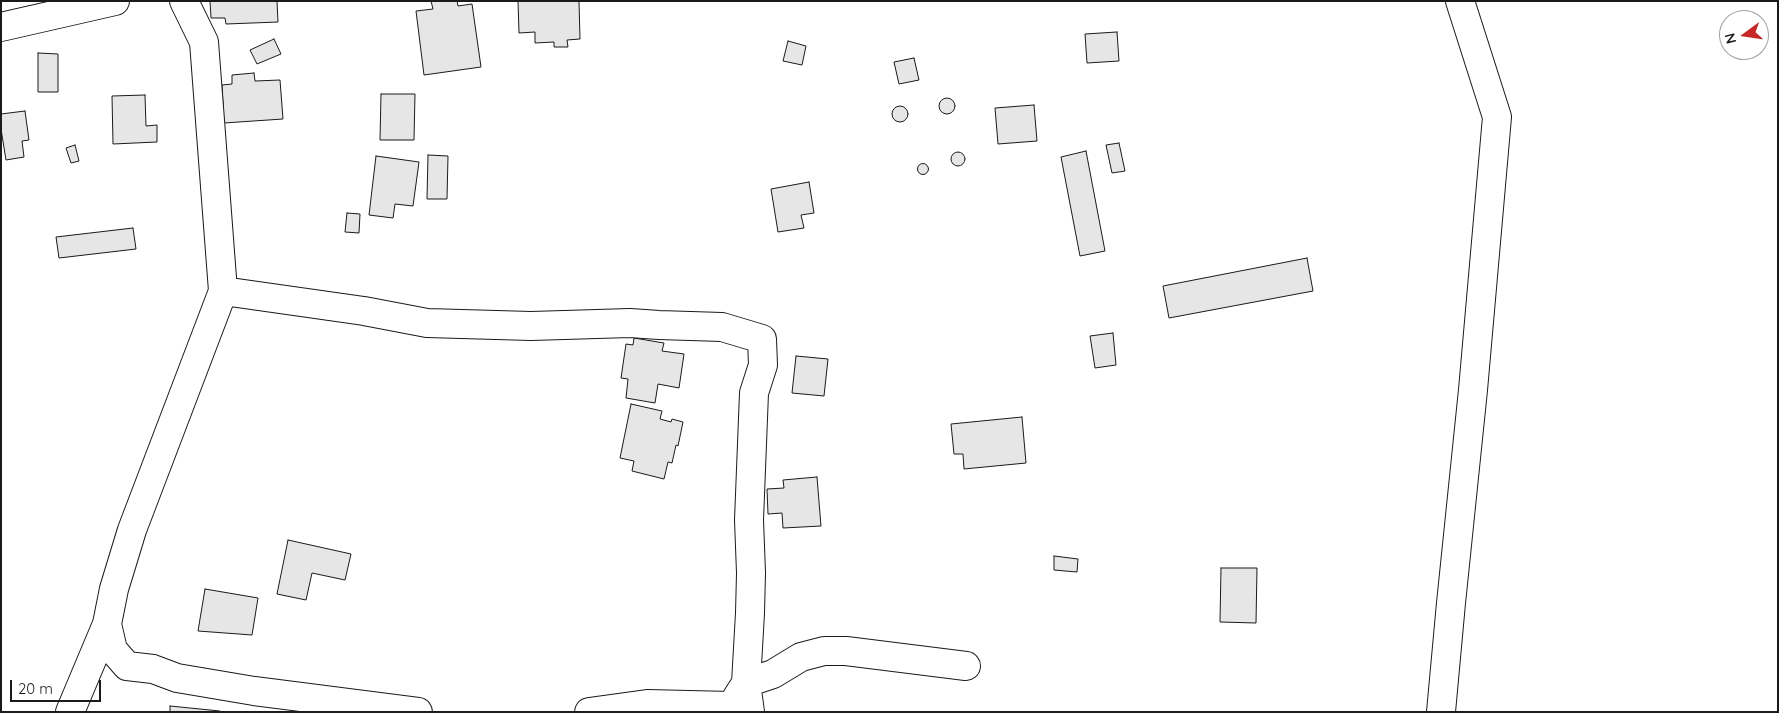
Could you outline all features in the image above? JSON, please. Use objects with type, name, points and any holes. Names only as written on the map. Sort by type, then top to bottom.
[{"type":"street","points":[[1,27],[115,1]]},
{"type":"street","points":[[70,712],[108,624],[114,588],[132,530],[223,291],[204,42],[184,1]]},
{"type":"street","points":[[1441,712],[1473,390],[1497,117],[1460,1]]},
{"type":"street","points":[[223,291],[364,311],[427,323],[531,326],[630,323],[722,327],[762,339],[763,365],[754,393],[749,520],[750,614],[746,683],[739,710],[647,704],[589,712]]},
{"type":"street","points":[[108,624],[112,650],[127,666],[153,669],[177,678],[254,691],[418,712]]},
{"type":"street","points":[[746,683],[774,674],[801,657],[824,651],[846,651],[966,666]]},
{"type":"building","points":[[210,1],[277,1],[278,22],[226,24],[225,18],[211,18]]},
{"type":"building","points":[[431,1],[457,1],[458,6],[472,4],[481,67],[424,75],[416,11],[433,9]]},
{"type":"building","points":[[518,1],[579,1],[580,39],[567,40],[568,47],[554,47],[554,42],[535,43],[535,32],[519,33]]},
{"type":"building","points":[[1117,32],[1119,61],[1087,63],[1085,34]]},
{"type":"building","points":[[274,39],[281,54],[257,64],[250,50]]},
{"type":"building","points":[[788,41],[806,46],[802,65],[783,61]]},
{"type":"building","points":[[38,53],[58,54],[58,92],[38,92]]},
{"type":"building","points":[[914,58],[919,80],[899,84],[894,62]]},
{"type":"building","points":[[254,73],[255,81],[280,80],[283,119],[224,123],[222,85],[232,84],[232,75]]},
{"type":"building","points":[[381,94],[415,94],[414,140],[380,140]]},
{"type":"building","points":[[145,95],[146,126],[157,125],[157,142],[113,144],[112,96]]},
{"type":"building","points":[[947,98],[953,100],[955,106],[953,112],[947,114],[941,112],[939,106],[941,100]]},
{"type":"building","points":[[1034,105],[1037,141],[998,144],[995,108]]},
{"type":"building","points":[[900,106],[906,108],[908,114],[906,120],[900,122],[894,120],[892,114],[894,108]]},
{"type":"building","points":[[25,111],[29,140],[22,141],[24,157],[6,160],[1,129],[1,114]]},
{"type":"building","points":[[1119,143],[1125,171],[1112,173],[1106,145]]},
{"type":"building","points":[[75,145],[79,161],[71,163],[66,148]]},
{"type":"building","points":[[1086,151],[1105,251],[1080,256],[1061,157]]},
{"type":"building","points":[[955,152],[961,152],[965,159],[961,166],[955,166],[951,162],[951,156]]},
{"type":"building","points":[[428,155],[448,156],[447,199],[427,199]]},
{"type":"building","points":[[376,156],[419,162],[413,206],[395,204],[393,218],[369,215]]},
{"type":"building","points":[[923,163],[929,169],[923,175],[917,169]]},
{"type":"building","points":[[809,182],[814,213],[801,215],[804,228],[778,232],[771,189]]},
{"type":"building","points":[[347,213],[360,214],[359,233],[345,232]]},
{"type":"building","points":[[133,228],[136,249],[59,258],[56,237]]},
{"type":"building","points":[[1307,258],[1313,291],[1169,318],[1163,286]]},
{"type":"building","points":[[1113,333],[1116,365],[1095,368],[1090,336]]},
{"type":"building","points":[[634,338],[664,343],[662,351],[684,354],[679,388],[658,384],[655,403],[626,398],[628,379],[621,378],[626,344],[633,345]]},
{"type":"building","points":[[796,356],[828,359],[824,396],[792,393]]},
{"type":"building","points":[[631,404],[662,411],[660,419],[671,422],[672,419],[683,422],[678,446],[676,445],[672,463],[668,462],[664,479],[632,471],[634,461],[620,458]]},
{"type":"building","points":[[1022,417],[1026,463],[964,469],[963,454],[954,454],[951,424]]},
{"type":"building","points":[[817,477],[821,526],[783,528],[782,513],[768,514],[767,489],[784,488],[783,480]]},
{"type":"building","points":[[288,540],[351,554],[345,580],[312,573],[306,600],[277,594]]},
{"type":"building","points":[[1054,556],[1078,559],[1077,572],[1054,570]]},
{"type":"building","points":[[1221,568],[1257,568],[1256,623],[1220,622]]},
{"type":"building","points":[[205,589],[258,598],[252,635],[198,631]]},
{"type":"building","points":[[170,706],[220,711],[220,712],[170,712]]}]
